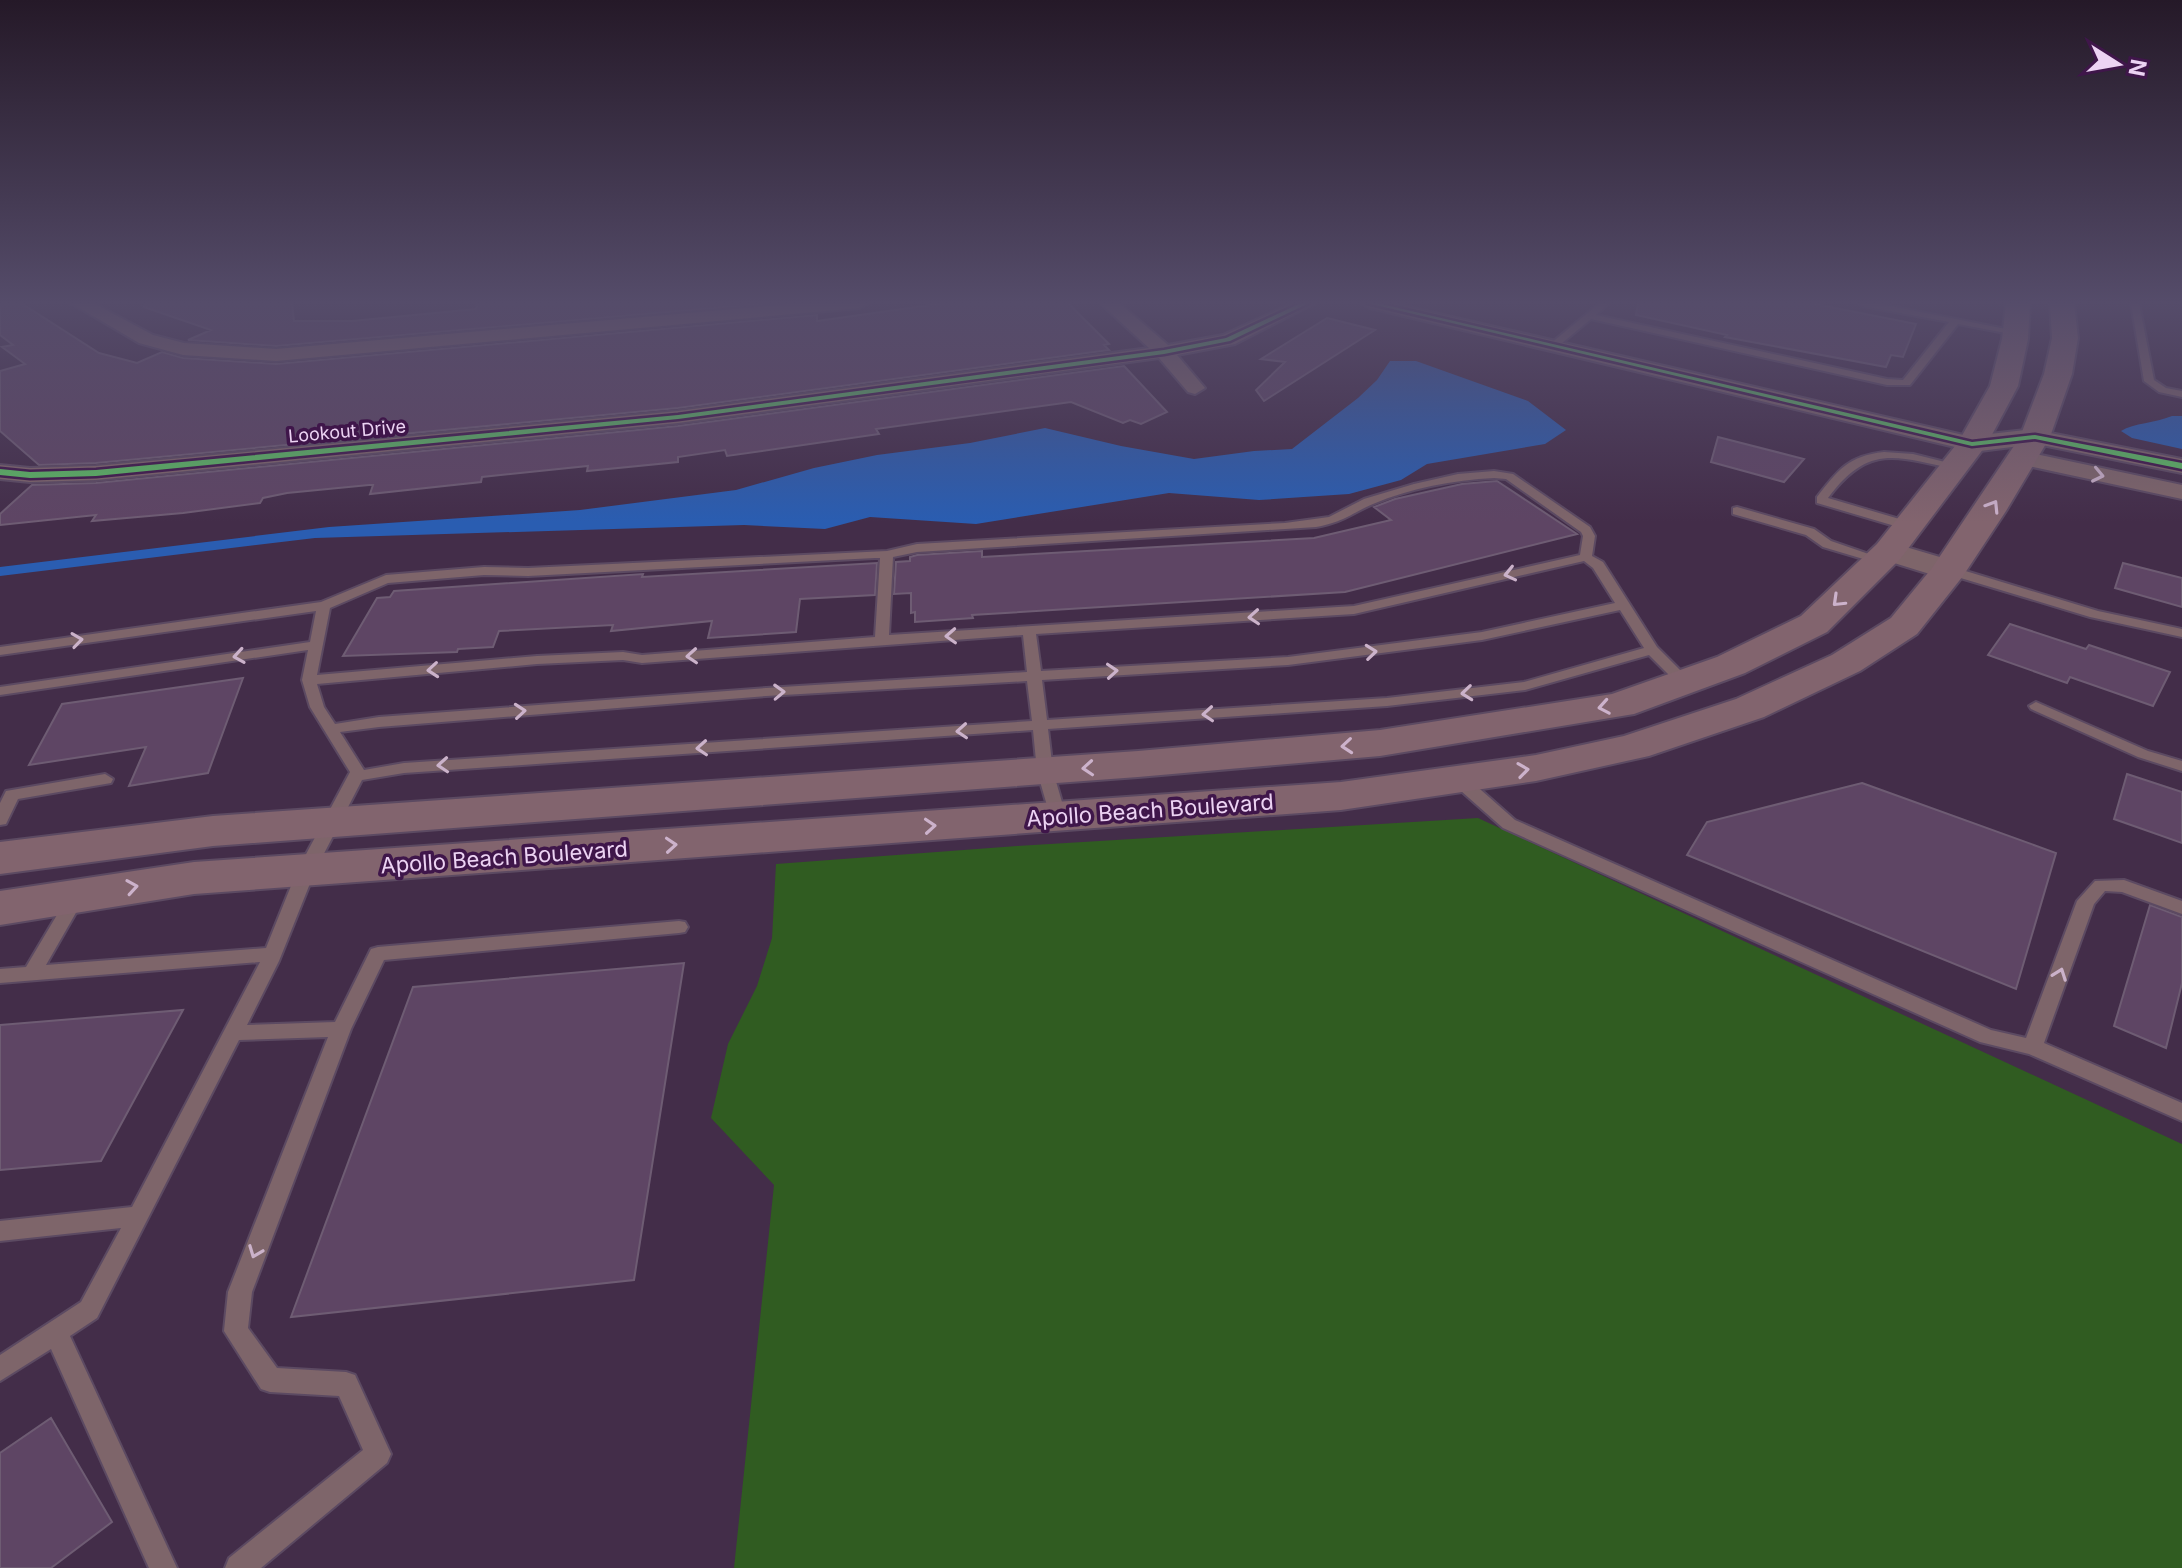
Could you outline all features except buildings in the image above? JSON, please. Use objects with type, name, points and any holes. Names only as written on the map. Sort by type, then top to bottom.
[{"type":"main road","points":[[0,858],[213,831],[332,821],[1045,771],[1380,743],[1620,705],[1731,665],[1814,624],[1893,546],[1964,455],[2004,386],[2006,376]]},
{"type":"main road","name":"Apollo Beach Boulevard","points":[[0,908],[194,878],[1341,796],[1536,768],[1634,747],[1750,708],[1846,663],[1904,626],[1949,570],[2028,448],[2057,376]]},
{"type":"street","name":"Lookout Drive","points":[[0,472],[30,475],[96,473],[678,417],[983,376]]},
{"type":"street","points":[[1185,376],[1195,388]]},
{"type":"street","points":[[1667,376],[1964,455],[2028,448],[2182,466]]},
{"type":"street","points":[[2028,448],[2182,492]]},
{"type":"street","points":[[1893,546],[1949,570]]},
{"type":"lane","points":[[1861,376],[1906,383],[1911,376]]},
{"type":"lane","points":[[2148,376],[2149,381],[2163,390],[2182,394]]},
{"type":"lane","points":[[1893,546],[1821,500],[1846,469],[1865,457],[1887,454],[1964,455]]},
{"type":"lane","points":[[0,651],[324,606],[386,579],[484,571],[528,572],[887,555],[917,548],[1285,527],[1345,517],[1365,503],[1398,493],[1495,473],[1509,476],[1586,530],[1589,536],[1586,557]]},
{"type":"lane","points":[[1737,511],[1810,532],[1827,544],[1893,546]]},
{"type":"lane","points":[[882,640],[887,555]]},
{"type":"lane","points":[[309,680],[537,660],[623,656],[642,659],[882,640],[1354,610],[1586,557],[1598,565],[1652,650],[1684,682]]},
{"type":"lane","points":[[1949,570],[2095,614],[2182,633]]},
{"type":"lane","points":[[331,729],[659,700],[1288,661],[1482,636],[1622,605]]},
{"type":"lane","points":[[0,1369],[89,1310],[273,954],[306,871],[358,772],[317,707],[309,680],[324,606]]},
{"type":"lane","points":[[1029,631],[1045,771],[1058,816]]},
{"type":"lane","points":[[0,691],[316,645]]},
{"type":"lane","points":[[356,776],[404,768],[1387,702],[1525,686],[1652,650]]},
{"type":"lane","points":[[2036,706],[2143,754],[2182,766]]},
{"type":"lane","points":[[0,820],[12,795],[105,779]]},
{"type":"lane","points":[[1458,779],[1509,824],[1987,1037],[2033,1047],[2182,1112]]},
{"type":"lane","points":[[2033,1047],[2086,901],[2101,885],[2124,886],[2182,908]]},
{"type":"lane","points":[[33,972],[77,896]]},
{"type":"lane","points":[[239,1568],[378,1454],[346,1384],[270,1380],[236,1331],[240,1292],[341,1029],[378,954],[679,927]]},
{"type":"lane","points":[[0,976],[273,954]]},
{"type":"lane","points":[[233,1033],[341,1029]]},
{"type":"lane","points":[[0,1231],[139,1216]]},
{"type":"lane","points":[[56,1332],[163,1568]]},
{"type":"green space","points":[[1478,818],[2182,1144],[2182,1568],[734,1568],[774,1185],[711,1118],[728,1044],[757,986],[772,938],[776,864]]},
{"type":"water","points":[[1380,376],[1458,376],[1528,401],[1566,430],[1545,444],[1427,464],[1401,480],[1349,494],[1259,500],[1169,493],[976,524],[870,517],[825,529],[744,525],[315,538],[0,576],[0,567],[329,527],[580,510],[736,490],[814,468],[877,455],[970,443],[1045,428],[1194,459],[1292,449]]},
{"type":"water","points":[[2182,416],[2182,449],[2132,438],[2121,431],[2132,426]]},
{"type":"cycle path","points":[[0,472],[30,475],[96,473],[678,417],[983,376]]},
{"type":"cycle path","points":[[1682,376],[1972,444],[2035,437],[2182,466]]}]
